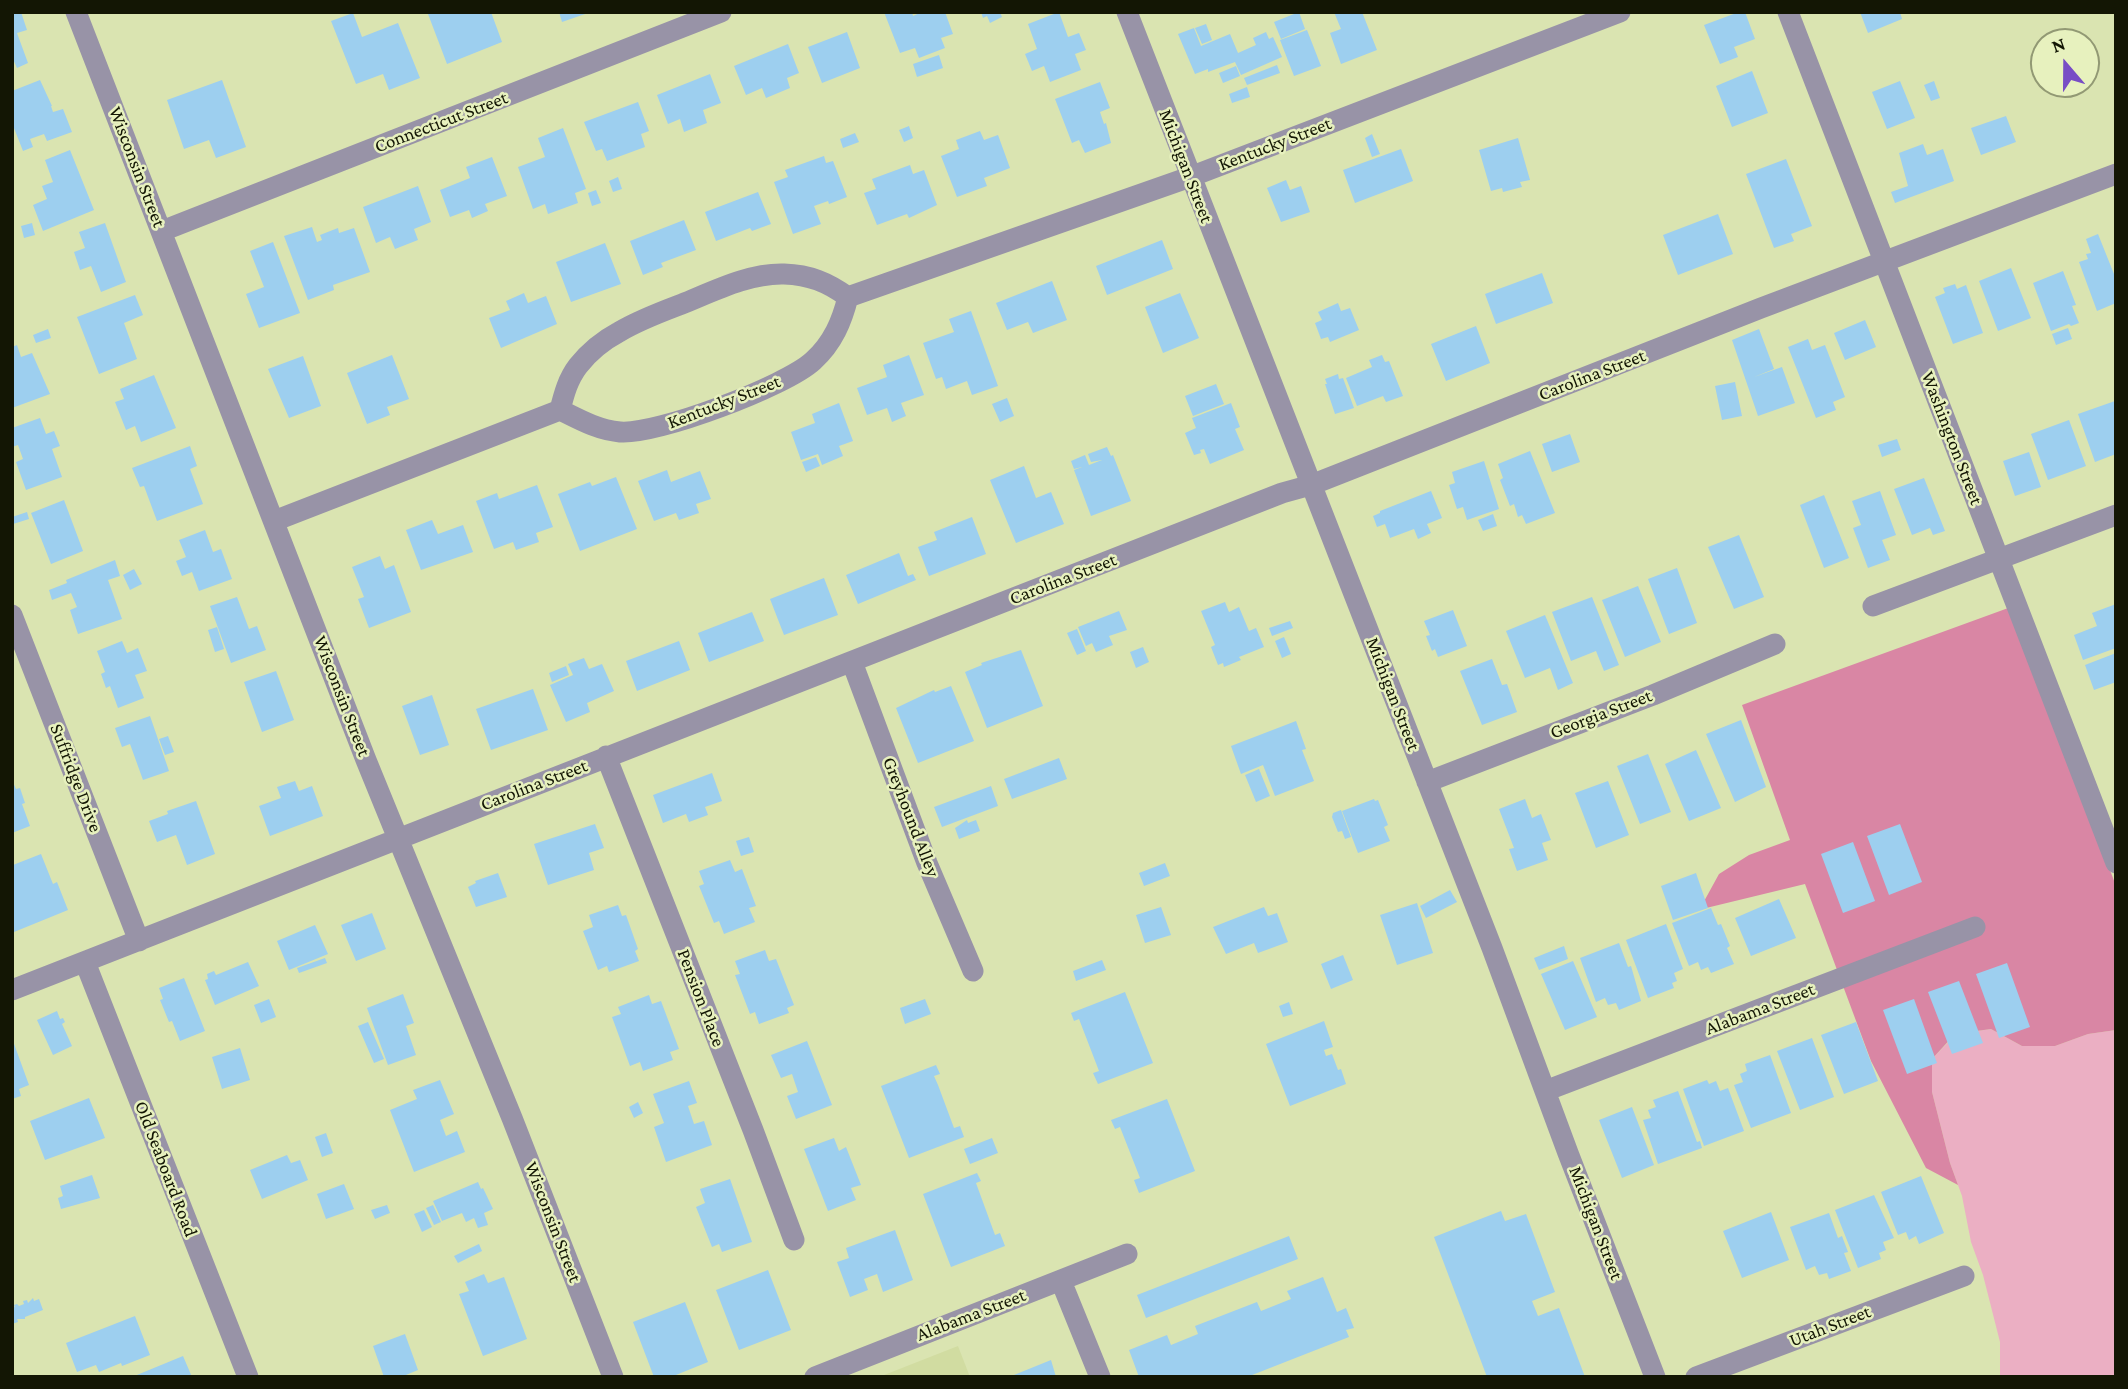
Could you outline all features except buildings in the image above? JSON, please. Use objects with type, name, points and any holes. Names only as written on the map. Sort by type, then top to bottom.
[{"type":"street","name":"Wisconsin Street","points":[[76,12],[274,521],[614,1377]]},
{"type":"street","name":"Connecticut Street","points":[[162,231],[721,12]]},
{"type":"street","name":"Michigan Street","points":[[1127,12],[1656,1377]]},
{"type":"street","name":"Kentucky Street","points":[[561,410],[599,429],[623,432],[673,424],[719,407],[793,376],[814,361],[830,342],[842,321],[848,296],[1191,177],[1620,12]]},
{"type":"street","name":"Washington Street","points":[[1788,12],[2116,863]]},
{"type":"street","name":"Carolina Street","points":[[12,990],[1282,493],[1311,485],[1884,261],[2116,174]]},
{"type":"street","points":[[274,521],[561,410],[566,387],[578,366],[597,347],[641,320],[723,287],[760,276],[782,274],[828,282],[848,296]]},
{"type":"street","points":[[1873,606],[2116,515]]},
{"type":"street","name":"Suffridge Drive","points":[[12,615],[139,941]]},
{"type":"street","name":"Georgia Street","points":[[1427,782],[1775,645]]},
{"type":"street","name":"Greyhound Alley","points":[[852,662],[928,863],[973,971]]},
{"type":"street","name":"Pension Place","points":[[606,756],[794,1240]]},
{"type":"street","name":"Alabama Street","points":[[1545,1091],[1975,927]]},
{"type":"street","name":"Old Seaboard Road","points":[[85,962],[247,1377]]},
{"type":"street","name":"Alabama Street","points":[[815,1377],[1127,1254]]},
{"type":"street","name":"Utah Street","points":[[1696,1377],[1964,1276]]},
{"type":"street","points":[[1061,1281],[1100,1377]]},
{"type":"shaded area","points":[[2011,607],[2116,886],[2116,1030],[2088,1034],[2055,1046],[2022,1046],[1991,1029],[1955,1034],[1932,1059],[1932,1092],[1958,1185],[1926,1168],[1871,1061],[1805,884],[1702,909],[1702,905],[1719,874],[1749,855],[1790,840],[1742,705]]},
{"type":"shaded area","points":[[1991,1029],[2022,1046],[2055,1046],[2088,1034],[2116,1030],[2116,1377],[2000,1377],[2000,1342],[1932,1092],[1932,1059],[1956,1034]]},
{"type":"shaded area","points":[[958,1346],[970,1377],[879,1377]]}]
